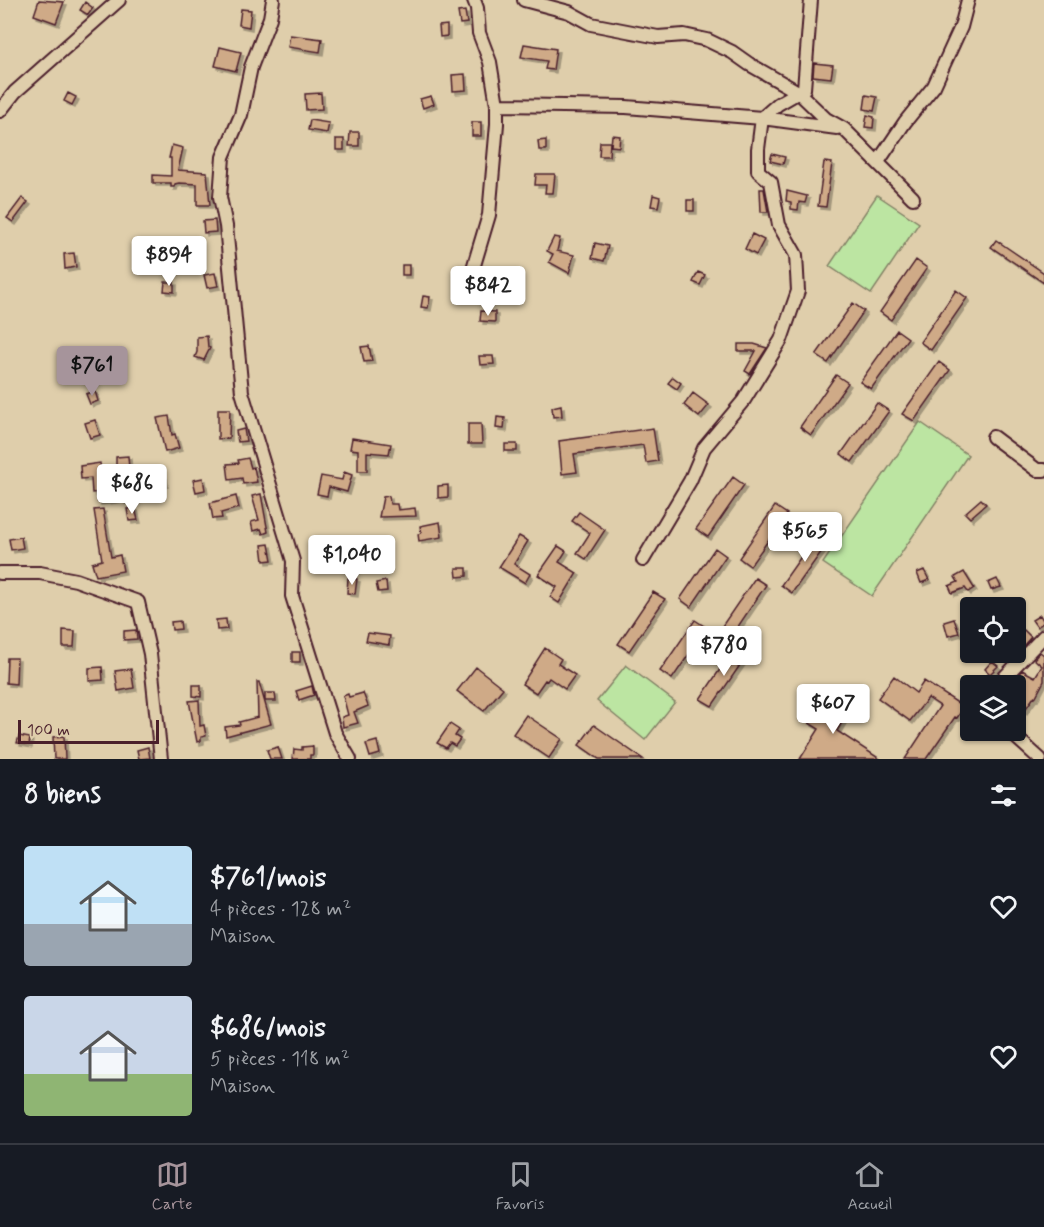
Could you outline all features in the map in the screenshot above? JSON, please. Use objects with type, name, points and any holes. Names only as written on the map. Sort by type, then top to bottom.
[{"type":"street","points":[[91,25],[110,0]]},
{"type":"street","points":[[0,111],[15,93],[119,0]]},
{"type":"street","points":[[273,0],[270,18],[251,67],[241,115],[223,157],[220,197],[226,226],[242,392],[293,561],[292,596],[334,733],[350,759]]},
{"type":"street","points":[[466,292],[489,215],[497,105],[490,62],[479,33],[474,0]]},
{"type":"street","points":[[524,0],[569,12],[591,24],[658,37],[684,35],[706,40],[732,52],[798,92],[826,119],[844,129],[913,198]]},
{"type":"street","points":[[643,560],[690,481],[704,448],[744,400],[781,340],[798,291],[796,255],[779,225],[771,182],[758,171],[758,149],[762,118],[778,104],[804,89],[811,0]]},
{"type":"street","points":[[878,162],[905,122],[934,86],[961,27],[968,0]]},
{"type":"street","points":[[497,105],[626,106],[762,118],[844,129]]},
{"type":"street","points":[[993,437],[1037,470],[1044,470]]},
{"type":"street","points":[[0,573],[40,573],[76,580],[138,602],[150,654],[161,759]]},
{"type":"street","points":[[1007,675],[1044,636]]},
{"type":"street","points":[[1020,741],[1040,759]]},
{"type":"green space","points":[[877,195],[919,223],[871,294],[829,266]]},
{"type":"green space","points":[[920,422],[968,455],[872,596],[823,563]]},
{"type":"green space","points":[[626,665],[675,702],[645,740],[597,701]]},
{"type":"building","points":[[39,0],[64,2],[56,23],[34,15]]},
{"type":"building","points":[[85,2],[93,8],[88,15],[80,10]]},
{"type":"building","points":[[241,9],[251,10],[249,27],[239,25]]},
{"type":"building","points":[[465,11],[467,23],[460,24],[458,12]]},
{"type":"building","points":[[447,25],[447,36],[440,37],[439,26]]},
{"type":"building","points":[[290,35],[322,39],[320,52],[288,47]]},
{"type":"building","points":[[524,44],[556,49],[553,70],[545,69],[547,61],[521,57]]},
{"type":"building","points":[[220,47],[241,52],[236,71],[215,66]]},
{"type":"building","points":[[814,63],[833,65],[831,78],[813,76]]},
{"type":"building","points":[[465,74],[466,90],[453,91],[452,75]]},
{"type":"building","points":[[68,93],[76,97],[72,105],[64,101]]},
{"type":"building","points":[[321,93],[322,109],[306,110],[305,94]]},
{"type":"building","points":[[866,95],[877,97],[874,111],[864,109]]},
{"type":"building","points":[[431,96],[434,104],[423,108],[420,99]]},
{"type":"building","points":[[867,115],[874,117],[873,128],[865,127]]},
{"type":"building","points":[[310,120],[329,123],[327,133],[308,130]]},
{"type":"building","points":[[472,122],[481,122],[481,136],[472,136]]},
{"type":"building","points":[[350,132],[359,132],[359,146],[349,146]]},
{"type":"building","points":[[612,135],[620,136],[619,147],[611,146]]},
{"type":"building","points":[[336,139],[344,139],[344,150],[336,150]]},
{"type":"building","points":[[546,140],[546,150],[539,150],[538,141]]},
{"type":"building","points":[[600,142],[610,142],[609,156],[599,156]]},
{"type":"building","points":[[172,145],[183,148],[178,170],[207,172],[210,205],[197,205],[197,184],[179,183],[171,187],[171,183],[153,183],[153,175],[171,176],[171,158],[169,158]]},
{"type":"building","points":[[772,154],[785,157],[783,164],[770,161]]},
{"type":"building","points":[[824,162],[832,163],[826,207],[818,206]]},
{"type":"building","points":[[536,174],[555,174],[553,193],[545,193],[546,185],[535,185]]},
{"type":"building","points":[[760,189],[764,189],[768,212],[761,212]]},
{"type":"building","points":[[787,191],[807,196],[805,203],[799,202],[798,210],[791,209],[791,202],[786,201]]},
{"type":"building","points":[[653,195],[660,197],[658,207],[651,206]]},
{"type":"building","points":[[22,198],[28,202],[13,222],[7,218]]},
{"type":"building","points":[[687,200],[694,200],[694,211],[687,211]]},
{"type":"building","points":[[215,220],[216,232],[204,233],[203,221]]},
{"type":"building","points":[[752,234],[764,240],[756,255],[745,249]]},
{"type":"building","points":[[554,237],[560,238],[557,251],[574,255],[569,273],[549,262],[553,254],[547,251]]},
{"type":"building","points":[[996,240],[1044,273],[1044,283],[991,247]]},
{"type":"building","points":[[595,243],[608,246],[604,261],[592,258]]},
{"type":"building","points":[[74,253],[76,267],[65,269],[64,254]]},
{"type":"building","points":[[916,260],[927,268],[891,320],[880,312]]},
{"type":"building","points":[[402,265],[409,265],[409,275],[402,275]]},
{"type":"building","points":[[698,272],[705,275],[700,285],[693,282]]},
{"type":"building","points":[[215,273],[218,286],[207,288],[204,275]]},
{"type":"building","points":[[165,282],[174,282],[174,292],[164,291]]},
{"type":"building","points":[[956,290],[967,298],[931,350],[920,342]]},
{"type":"building","points":[[423,296],[430,297],[428,308],[421,307]]},
{"type":"building","points":[[853,303],[864,311],[828,363],[816,355]]},
{"type":"building","points":[[481,311],[495,312],[495,322],[480,321]]},
{"type":"building","points":[[897,330],[908,338],[871,389],[860,382]]},
{"type":"building","points":[[207,336],[210,348],[204,360],[195,357],[197,337]]},
{"type":"building","points":[[738,344],[754,344],[767,348],[750,374],[745,371],[756,351],[738,351]]},
{"type":"building","points":[[369,346],[372,361],[364,362],[361,347]]},
{"type":"building","points":[[479,356],[493,356],[494,364],[480,365]]},
{"type":"building","points":[[939,362],[950,370],[914,421],[902,414]]},
{"type":"building","points":[[836,375],[848,383],[811,435],[800,427]]},
{"type":"building","points":[[673,377],[681,383],[677,389],[668,383]]},
{"type":"building","points":[[95,391],[98,401],[90,404],[86,394]]},
{"type":"building","points":[[693,393],[709,405],[699,417],[684,405]]},
{"type":"building","points":[[877,403],[889,411],[852,462],[841,454]]},
{"type":"building","points":[[561,405],[562,416],[553,417],[552,407]]},
{"type":"building","points":[[218,409],[230,409],[229,438],[218,439]]},
{"type":"building","points":[[169,416],[172,435],[175,434],[179,448],[165,452],[157,418]]},
{"type":"building","points":[[497,417],[505,418],[504,429],[496,428]]},
{"type":"building","points":[[95,420],[100,435],[90,438],[85,423]]},
{"type":"building","points":[[468,424],[481,424],[482,444],[468,444]]},
{"type":"building","points":[[653,428],[658,461],[646,463],[643,445],[574,454],[577,472],[562,474],[559,441]]},
{"type":"building","points":[[244,429],[246,441],[238,442],[236,431]]},
{"type":"building","points":[[352,438],[391,444],[389,454],[367,452],[367,471],[358,471],[358,450],[350,449]]},
{"type":"building","points":[[505,444],[517,444],[517,451],[505,451]]},
{"type":"building","points":[[128,456],[129,468],[116,468],[116,457]]},
{"type":"building","points":[[248,458],[251,468],[254,467],[257,482],[243,484],[242,478],[229,480],[227,464],[239,463],[238,460]]},
{"type":"building","points":[[100,463],[103,492],[107,491],[108,494],[130,489],[132,499],[98,502],[97,496],[100,492],[92,493],[91,478],[81,479],[80,466]]},
{"type":"building","points":[[146,470],[151,485],[141,487],[139,471]]},
{"type":"building","points":[[344,472],[352,475],[347,492],[329,487],[327,496],[317,494],[321,476],[342,480]]},
{"type":"building","points":[[164,476],[165,484],[156,485],[155,478]]},
{"type":"building","points":[[733,477],[744,485],[708,537],[696,529]]},
{"type":"building","points":[[203,478],[205,490],[196,492],[193,480]]},
{"type":"building","points":[[448,485],[448,497],[438,498],[438,486]]},
{"type":"building","points":[[261,494],[268,532],[263,534],[261,529],[253,531],[251,522],[259,520],[252,496]]},
{"type":"building","points":[[236,496],[239,508],[221,513],[222,518],[213,519],[210,503]]},
{"type":"building","points":[[389,496],[390,504],[397,504],[398,510],[415,508],[416,516],[379,517],[383,497]]},
{"type":"building","points":[[981,499],[986,504],[970,518],[965,513]]},
{"type":"building","points":[[775,506],[787,514],[750,566],[739,558]]},
{"type":"building","points":[[135,508],[138,520],[129,521],[127,509]]},
{"type":"building","points":[[103,509],[111,557],[120,555],[123,571],[96,576],[92,563],[102,560],[94,510]]},
{"type":"building","points":[[579,512],[605,530],[586,559],[577,553],[590,533],[572,521]]},
{"type":"building","points":[[440,522],[442,537],[419,541],[420,526]]},
{"type":"building","points":[[817,534],[829,541],[792,593],[781,585]]},
{"type":"building","points":[[519,536],[528,541],[514,564],[530,574],[525,583],[499,567]]},
{"type":"building","points":[[21,537],[23,548],[11,550],[9,539]]},
{"type":"building","points":[[269,544],[272,560],[264,561],[262,545]]},
{"type":"building","points":[[558,546],[566,551],[559,562],[577,573],[559,603],[550,597],[557,587],[538,575]]},
{"type":"building","points":[[715,548],[726,556],[691,607],[680,599]]},
{"type":"building","points":[[331,557],[342,557],[342,567],[331,567]]},
{"type":"building","points":[[456,568],[467,568],[467,576],[457,577]]},
{"type":"building","points":[[924,570],[929,580],[921,583],[917,573]]},
{"type":"building","points":[[964,572],[974,588],[968,592],[965,588],[952,593],[949,586],[958,582],[955,577]]},
{"type":"building","points":[[348,578],[357,579],[355,594],[347,593]]},
{"type":"building","points":[[755,578],[766,585],[731,637],[720,629]]},
{"type":"building","points":[[997,579],[1001,587],[991,590],[988,583]]},
{"type":"building","points":[[386,581],[387,591],[378,592],[376,583]]},
{"type":"building","points":[[653,592],[665,599],[629,651],[618,644]]},
{"type":"building","points":[[1040,615],[1044,622],[1037,627],[1032,620]]},
{"type":"building","points":[[226,619],[227,629],[217,630],[216,620]]},
{"type":"building","points":[[954,619],[959,633],[948,636],[944,622]]},
{"type":"building","points":[[695,620],[707,628],[672,679],[660,671]]},
{"type":"building","points":[[180,621],[181,629],[172,630],[171,622]]},
{"type":"building","points":[[63,630],[75,631],[74,647],[63,647]]},
{"type":"building","points":[[136,630],[137,639],[124,640],[124,631]]},
{"type":"building","points":[[1026,632],[1031,637],[1026,643]]},
{"type":"building","points":[[368,633],[390,636],[389,645],[366,641]]},
{"type":"building","points":[[735,647],[747,655],[712,706],[700,699]]},
{"type":"building","points":[[545,648],[561,659],[558,664],[575,675],[565,689],[549,678],[536,693],[522,684]]},
{"type":"building","points":[[292,652],[300,652],[300,662],[292,662]]},
{"type":"building","points":[[1040,652],[1044,655],[1044,681],[1035,698],[1026,708],[1026,675],[1018,675],[1022,670],[1035,677],[1042,666],[1034,659]]},
{"type":"building","points":[[7,658],[17,658],[16,684],[6,683]]},
{"type":"building","points":[[990,663],[998,666],[990,674],[985,669]]},
{"type":"building","points":[[102,667],[103,680],[89,681],[89,668]]},
{"type":"building","points":[[476,667],[503,688],[484,711],[457,691]]},
{"type":"building","points":[[131,669],[134,688],[118,691],[115,671]]},
{"type":"building","points":[[894,676],[916,693],[924,681],[960,704],[960,713],[926,759],[905,759],[940,706],[928,698],[910,721],[878,698]]},
{"type":"building","points":[[257,682],[259,682],[271,724],[226,736],[225,727],[240,725],[239,722],[258,717]]},
{"type":"building","points":[[193,685],[201,685],[201,697],[193,696]]},
{"type":"building","points":[[312,686],[314,695],[299,700],[296,691]]},
{"type":"building","points":[[265,693],[275,693],[276,701],[265,701]]},
{"type":"building","points":[[363,693],[368,706],[354,712],[358,723],[343,727],[342,717],[348,715],[343,696],[348,694],[349,697]]},
{"type":"building","points":[[837,698],[851,707],[837,731],[880,759],[800,759],[819,729],[809,723],[815,714],[812,706],[814,701],[822,700],[831,707]]},
{"type":"building","points":[[199,700],[200,726],[204,725],[206,736],[201,737],[201,741],[197,742],[189,701]]},
{"type":"building","points":[[526,715],[562,739],[549,758],[513,734]]},
{"type":"building","points":[[450,724],[459,730],[455,736],[460,739],[455,746],[450,743],[446,748],[437,743]]},
{"type":"building","points":[[594,725],[643,759],[599,759],[579,745]]},
{"type":"building","points":[[19,736],[30,738],[29,745],[17,743]]},
{"type":"building","points":[[64,736],[65,759],[54,759],[53,737]]},
{"type":"building","points":[[377,741],[380,754],[370,757],[366,744]]},
{"type":"building","points":[[313,746],[313,755],[310,755],[310,759],[293,759],[294,749],[302,750],[302,747]]},
{"type":"building","points":[[148,747],[150,758],[139,759],[137,750]]},
{"type":"building","points":[[278,747],[282,759],[270,759],[267,750]]}]
